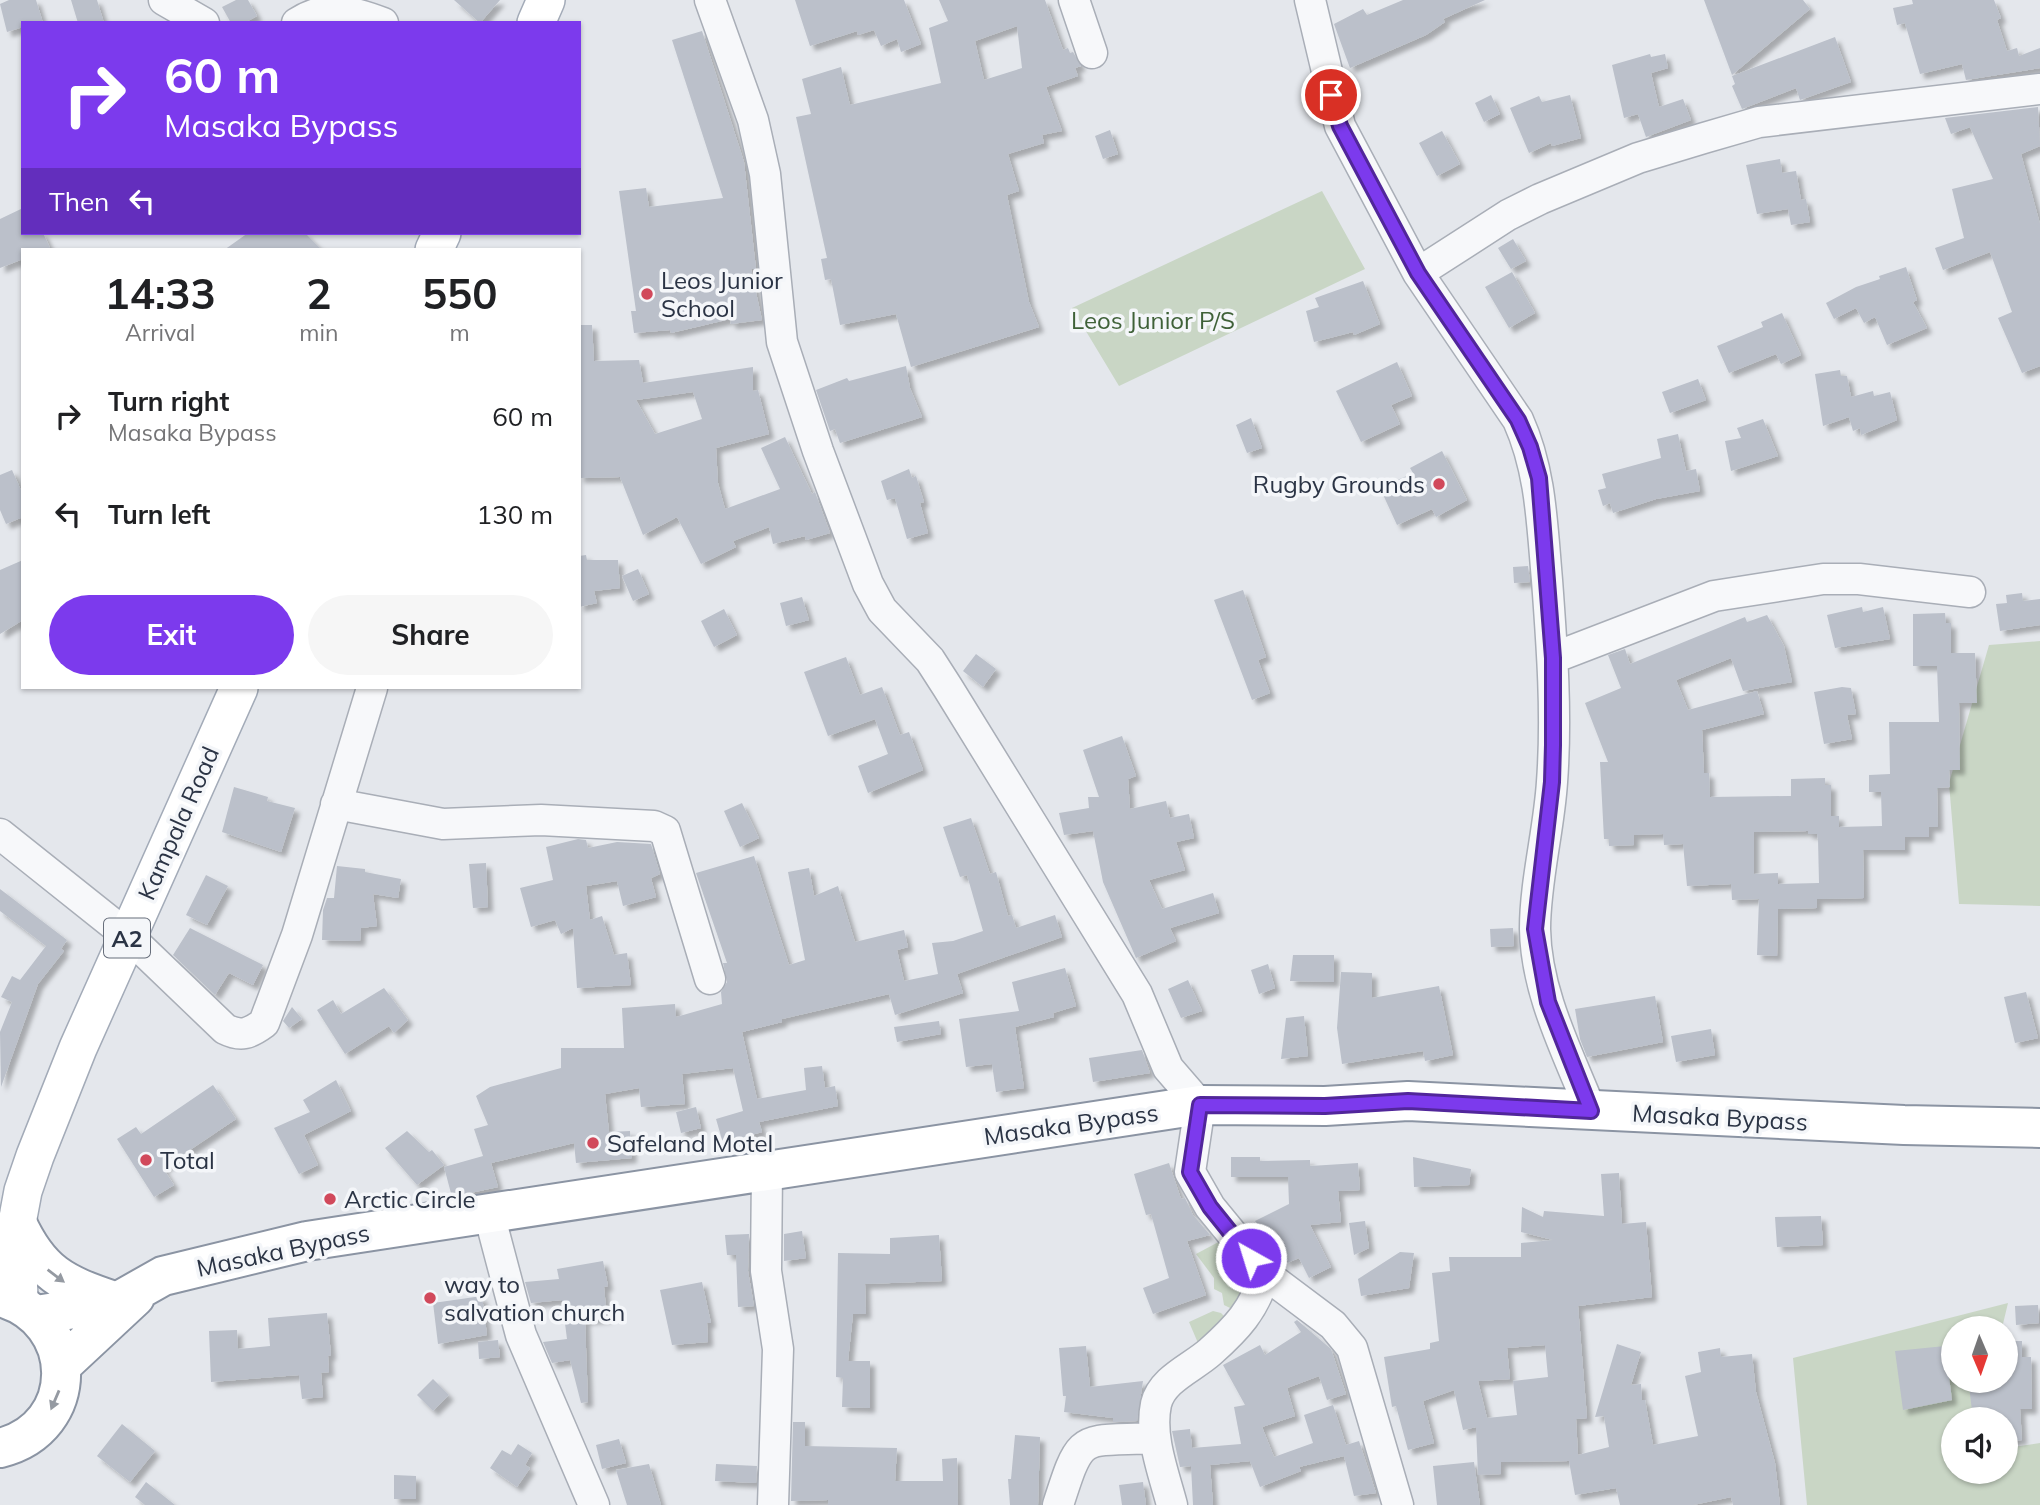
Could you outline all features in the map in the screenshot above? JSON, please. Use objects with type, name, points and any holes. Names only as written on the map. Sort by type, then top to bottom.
[{"type":"highway","name":"Masaka Bypass","points":[[19,1305],[117,1302],[155,1279],[307,1241],[1200,1105],[1325,1106],[1408,1101],[1591,1111],[2040,1128]]},
{"type":"highway","points":[[9,1214],[29,1249],[62,1282],[117,1302]]},
{"type":"highway","name":"Masaka Bypass","points":[[62,1364],[155,1279]]},
{"type":"highway","points":[[0,1448],[18,1443],[43,1424],[59,1396],[62,1364],[54,1338],[19,1305]]},
{"type":"main road","points":[[537,21],[546,0]]},
{"type":"main road","name":"Kampala Road","points":[[19,1305],[9,1214],[78,1048],[239,689]]},
{"type":"street","points":[[164,0],[201,21]]},
{"type":"street","points":[[710,0],[753,120],[765,174],[782,342],[818,451],[868,584],[882,610],[930,660],[948,688],[1137,994],[1168,1068],[1200,1105],[1190,1172],[1210,1207],[1265,1275],[1333,1325],[1352,1348],[1398,1505]]},
{"type":"street","points":[[1074,0],[1092,53]]},
{"type":"street","points":[[1310,0],[1340,126],[1418,273],[1518,420],[1539,478],[1553,658],[1552,782],[1535,929],[1548,1002],[1591,1111]]},
{"type":"street","points":[[301,21],[325,10],[345,10],[377,21]]},
{"type":"street","points":[[1418,273],[1507,215],[1540,199],[1638,158],[1704,138],[1759,122],[2040,89]]},
{"type":"street","points":[[1553,658],[1714,596],[1835,579],[1858,579],[1970,592]]},
{"type":"street","points":[[0,834],[128,936],[225,1029],[238,1035],[252,1032],[264,1023],[297,935],[372,689]]},
{"type":"street","points":[[336,804],[443,824],[541,820],[654,826],[665,831],[710,979]]},
{"type":"street","points":[[767,1170],[766,1271],[778,1349],[773,1505]]},
{"type":"street","points":[[489,1214],[521,1335],[594,1505]]},
{"type":"street","points":[[1172,1505],[1155,1438],[1156,1404],[1165,1386],[1209,1353],[1248,1314],[1257,1301],[1265,1275]]},
{"type":"street","points":[[1058,1505],[1074,1454],[1082,1446],[1095,1441],[1155,1438]]},
{"type":"green space","name":"Leos Junior P/S","points":[[1322,191],[1365,269],[1119,386],[1072,308]]},
{"type":"green space","points":[[2040,641],[2040,906],[1959,904],[1949,783],[1989,645]]},
{"type":"green space","points":[[1226,1238],[1255,1274],[1236,1311],[1224,1305],[1222,1293],[1214,1289],[1214,1278],[1196,1254]]},
{"type":"green space","points":[[2008,1303],[2005,1316],[1957,1316]]},
{"type":"green space","points":[[1213,1311],[1221,1313],[1228,1320],[1198,1343],[1189,1322]]},
{"type":"green space","points":[[1941,1320],[1941,1393],[1987,1393],[1983,1407],[1941,1407],[1941,1484],[2018,1484],[2018,1446],[2040,1443],[2040,1505],[1807,1505],[1793,1358]]},
{"type":"building","points":[[9,0],[36,0],[42,21],[21,21],[21,28],[7,32],[0,4]]},
{"type":"building","points":[[71,0],[97,0],[103,21],[77,21]]},
{"type":"building","points":[[236,0],[248,0],[257,16],[248,21],[230,21],[222,7]]},
{"type":"building","points":[[454,0],[500,0],[482,21],[478,21]]},
{"type":"building","points":[[795,0],[904,0],[921,44],[901,52],[897,39],[881,46],[874,30],[858,35],[857,31],[810,46]]},
{"type":"building","points":[[939,0],[1045,0],[1063,50],[1068,48],[1070,53],[1073,52],[1081,66],[1075,68],[1078,76],[1046,87],[1062,131],[1042,135],[1044,143],[1008,154],[1019,191],[1007,195],[1029,302],[1039,327],[911,367],[896,314],[840,325],[831,279],[825,280],[821,259],[827,258],[796,117],[811,114],[802,79],[841,67],[850,105],[941,83],[929,28],[948,21]],"holes":[[[1017,26],[1022,68],[984,80],[975,41]]]},
{"type":"building","points":[[1403,0],[1485,0],[1443,19],[1445,22],[1426,35],[1350,68],[1334,24],[1363,9],[1367,15]]},
{"type":"building","points":[[1704,0],[1803,0],[1810,9],[1732,75]]},
{"type":"building","points":[[1912,0],[1994,0],[2001,18],[1997,20],[2007,51],[2017,48],[2019,56],[2040,48],[2040,68],[1966,80],[1962,64],[1920,74],[1905,23],[1897,25],[1893,8],[1913,4]]},
{"type":"building","points":[[702,31],[744,162],[756,269],[751,269],[762,320],[731,324],[730,319],[671,333],[670,330],[634,333],[631,311],[636,311],[619,191],[646,188],[649,207],[723,198],[672,40]]},
{"type":"building","points":[[1835,37],[1851,82],[1800,100],[1796,88],[1742,109],[1732,86],[1735,84],[1732,76]]},
{"type":"building","points":[[1650,54],[1651,57],[1665,54],[1668,68],[1651,73],[1659,107],[1683,99],[1691,120],[1646,137],[1638,114],[1624,118],[1612,65]]},
{"type":"building","points":[[1491,95],[1500,114],[1484,122],[1475,103]]},
{"type":"building","points":[[1570,95],[1581,138],[1552,146],[1551,143],[1529,153],[1510,108],[1539,96],[1542,102]]},
{"type":"building","points":[[2038,107],[2040,146],[2021,154],[2040,224],[2040,366],[2022,373],[1998,318],[2012,312],[1990,252],[1943,270],[1935,248],[1964,238],[1952,189],[1993,179],[1970,127],[1951,134],[1945,118]]},
{"type":"building","points":[[1110,130],[1118,154],[1103,159],[1095,136]]},
{"type":"building","points":[[1442,131],[1460,164],[1437,176],[1419,143]]},
{"type":"building","points":[[1780,159],[1782,173],[1796,171],[1801,200],[1806,199],[1810,222],[1791,225],[1788,209],[1757,214],[1746,165]]},
{"type":"building","points":[[21,209],[21,235],[44,235],[50,248],[21,248],[21,260],[0,268],[0,219]]},
{"type":"building","points":[[245,235],[307,235],[320,248],[227,248]]},
{"type":"building","points":[[1513,239],[1526,261],[1511,269],[1498,248]]},
{"type":"building","points":[[1906,267],[1917,300],[1913,302],[1927,328],[1887,345],[1875,317],[1864,323],[1856,308],[1834,319],[1826,303],[1856,287],[1880,279],[1879,276]]},
{"type":"building","points":[[1512,272],[1535,313],[1509,328],[1485,287]]},
{"type":"building","points":[[1363,281],[1380,324],[1354,335],[1353,332],[1314,342],[1306,311],[1319,307],[1315,298]]},
{"type":"building","points":[[1782,313],[1801,355],[1781,364],[1776,354],[1729,373],[1717,346],[1763,327],[1761,322]]},
{"type":"building","points":[[581,325],[592,325],[594,361],[639,360],[643,383],[753,367],[753,391],[758,390],[769,434],[716,448],[718,483],[725,509],[780,489],[761,448],[785,437],[812,494],[815,492],[830,533],[806,540],[805,536],[773,544],[769,527],[733,541],[736,547],[701,564],[677,517],[643,535],[620,477],[581,478]],"holes":[[[693,392],[702,419],[655,434],[636,400]]]},
{"type":"building","points":[[1397,362],[1412,396],[1391,405],[1400,424],[1361,442],[1336,391]]},
{"type":"building","points":[[906,366],[910,388],[922,417],[840,443],[835,429],[830,431],[816,390],[847,378],[849,381]]},
{"type":"building","points":[[1840,370],[1841,376],[1847,376],[1851,397],[1873,391],[1874,396],[1890,392],[1897,420],[1861,435],[1860,428],[1853,431],[1849,417],[1823,426],[1815,374]]},
{"type":"building","points":[[1698,379],[1706,400],[1670,413],[1662,392]]},
{"type":"building","points":[[1251,418],[1262,448],[1247,453],[1236,425]]},
{"type":"building","points":[[1763,419],[1778,456],[1731,471],[1725,441],[1741,438],[1737,428]]},
{"type":"building","points":[[1678,434],[1686,471],[1696,469],[1700,491],[1656,499],[1613,513],[1610,503],[1603,506],[1598,490],[1606,488],[1602,474],[1661,458],[1657,439]]},
{"type":"building","points":[[1442,451],[1467,500],[1436,517],[1432,509],[1397,525],[1380,488],[1413,473],[1410,468]]},
{"type":"building","points":[[909,469],[912,478],[916,476],[924,502],[920,503],[928,533],[907,539],[895,498],[887,500],[881,481]]},
{"type":"building","points":[[12,470],[21,490],[21,518],[6,524],[0,510],[0,475]]},
{"type":"building","points":[[586,555],[587,560],[618,560],[620,588],[594,591],[597,603],[581,607],[581,556]]},
{"type":"building","points":[[21,561],[21,621],[0,634],[0,570]]},
{"type":"building","points":[[1528,566],[1530,582],[1514,583],[1513,567]]},
{"type":"building","points":[[638,569],[649,594],[633,601],[622,576]]},
{"type":"building","points":[[1243,590],[1266,657],[1258,660],[1270,693],[1252,700],[1214,600]]},
{"type":"building","points":[[2022,593],[2023,601],[2040,599],[2040,625],[2000,631],[1996,604],[2007,603],[2006,595]]},
{"type":"building","points":[[802,597],[809,620],[786,626],[780,603]]},
{"type":"building","points":[[1862,607],[1863,612],[1883,607],[1890,639],[1835,648],[1827,615]]},
{"type":"building","points":[[724,609],[737,635],[714,647],[701,621]]},
{"type":"building","points":[[1945,613],[1946,623],[1951,623],[1951,653],[1975,653],[1977,703],[1959,703],[1960,770],[1949,770],[1950,787],[1937,788],[1938,827],[1929,827],[1929,837],[1905,837],[1905,850],[1863,850],[1864,898],[1817,899],[1817,908],[1778,909],[1777,956],[1757,955],[1759,899],[1732,900],[1731,884],[1687,886],[1683,844],[1664,845],[1663,834],[1634,835],[1634,845],[1609,846],[1609,839],[1604,839],[1600,762],[1608,762],[1585,703],[1621,688],[1608,655],[1625,649],[1630,664],[1745,617],[1747,622],[1767,615],[1784,646],[1792,682],[1743,691],[1731,658],[1676,680],[1688,710],[1757,691],[1764,714],[1702,730],[1704,773],[1709,773],[1710,797],[1791,796],[1791,779],[1825,778],[1825,785],[1831,785],[1831,816],[1839,816],[1839,827],[1882,826],[1881,792],[1869,792],[1869,775],[1890,774],[1889,722],[1939,722],[1937,666],[1913,666],[1913,614]],"holes":[[[1808,831],[1808,834],[1817,834],[1819,883],[1778,884],[1778,873],[1754,874],[1754,832]]]},
{"type":"building","points":[[976,654],[996,669],[983,687],[963,671]]},
{"type":"building","points":[[846,657],[860,695],[882,687],[900,735],[909,732],[923,770],[868,793],[858,766],[888,754],[875,719],[828,736],[804,672]]},
{"type":"building","points":[[1851,688],[1856,714],[1847,715],[1852,739],[1824,744],[1814,692]]},
{"type":"building","points":[[1122,736],[1136,776],[1128,779],[1130,809],[1166,801],[1170,818],[1189,814],[1194,838],[1176,842],[1185,870],[1149,880],[1162,909],[1213,893],[1219,913],[1170,928],[1176,941],[1136,958],[1103,882],[1093,831],[1064,835],[1059,813],[1089,808],[1088,797],[1099,797],[1083,750]]},
{"type":"building","points":[[234,787],[268,797],[267,801],[295,808],[281,852],[222,832]]},
{"type":"building","points":[[742,803],[759,838],[740,847],[724,811]]},
{"type":"building","points":[[971,818],[990,874],[996,872],[1008,916],[1012,915],[1016,928],[1055,915],[1062,937],[957,974],[963,993],[895,1015],[889,994],[782,1019],[782,1022],[742,1032],[757,1099],[806,1090],[804,1068],[822,1066],[825,1088],[835,1086],[838,1106],[759,1122],[762,1132],[723,1143],[716,1119],[743,1111],[733,1068],[682,1074],[685,1104],[641,1107],[639,1088],[605,1094],[609,1132],[630,1131],[632,1158],[576,1163],[574,1143],[491,1163],[498,1187],[452,1197],[444,1167],[483,1156],[474,1129],[488,1125],[476,1096],[490,1087],[561,1068],[561,1048],[624,1048],[622,1008],[675,1004],[676,1017],[722,1004],[721,992],[727,982],[723,963],[727,963],[696,873],[754,856],[789,965],[805,960],[788,872],[809,868],[814,896],[838,886],[855,942],[904,930],[908,947],[897,950],[904,981],[938,974],[932,943],[953,941],[983,931],[967,875],[960,877],[943,827]]},
{"type":"building","points":[[578,839],[586,840],[588,848],[617,842],[651,844],[660,874],[651,878],[656,897],[623,906],[617,881],[586,886],[590,920],[602,916],[614,955],[627,953],[631,985],[577,988],[573,928],[561,934],[555,920],[531,927],[520,888],[553,880],[546,847]]},
{"type":"building","points":[[486,863],[488,907],[473,908],[469,864]]},
{"type":"building","points":[[337,866],[365,869],[365,872],[401,879],[398,898],[373,894],[377,926],[361,928],[360,941],[322,940],[323,910],[327,898],[334,898]]},
{"type":"building","points":[[206,875],[228,886],[207,925],[186,915]]},
{"type":"building","points":[[0,889],[67,940],[61,949],[64,951],[38,984],[1,1087],[0,1032],[12,1002],[1,997],[12,976],[20,980],[46,946],[0,911]]},
{"type":"building","points":[[190,928],[263,965],[253,985],[229,973],[215,995],[173,955]]},
{"type":"building","points":[[1513,928],[1514,946],[1491,947],[1490,929]]},
{"type":"building","points":[[1293,955],[1334,955],[1334,982],[1290,981]]},
{"type":"building","points":[[1268,964],[1275,988],[1259,994],[1251,970]]},
{"type":"building","points":[[1065,968],[1076,1006],[1053,1013],[1054,1017],[1015,1027],[1024,1088],[996,1092],[992,1064],[966,1067],[959,1019],[1019,1011],[1012,982]]},
{"type":"building","points":[[1341,972],[1372,973],[1372,998],[1439,986],[1453,1055],[1425,1061],[1423,1051],[1342,1064],[1337,1028]]},
{"type":"building","points":[[1188,980],[1202,1011],[1181,1018],[1168,989]]},
{"type":"building","points":[[384,988],[408,1020],[394,1033],[389,1026],[345,1054],[317,1010],[333,1000],[341,1014]]},
{"type":"building","points":[[2026,992],[2038,1038],[2015,1043],[2004,997]]},
{"type":"building","points":[[1655,996],[1663,1042],[1587,1057],[1580,1039],[1575,1009]]},
{"type":"building","points":[[292,1007],[302,1019],[289,1028],[283,1021]]},
{"type":"building","points":[[1304,1016],[1308,1056],[1281,1059],[1286,1018]]},
{"type":"building","points":[[939,1021],[941,1034],[897,1042],[894,1027]]},
{"type":"building","points":[[1711,1029],[1715,1055],[1676,1062],[1671,1036]]},
{"type":"building","points":[[1142,1050],[1150,1073],[1093,1082],[1089,1058]]},
{"type":"building","points":[[336,1080],[351,1111],[304,1135],[318,1165],[299,1174],[274,1128],[310,1112],[303,1100]]},
{"type":"building","points":[[213,1085],[236,1119],[163,1168],[174,1185],[154,1197],[117,1139],[136,1127],[141,1134]]},
{"type":"building","points":[[696,1107],[701,1128],[681,1133],[676,1112]]},
{"type":"building","points":[[407,1131],[429,1152],[432,1150],[444,1165],[417,1185],[385,1148]]},
{"type":"building","points":[[1231,1157],[1260,1157],[1260,1161],[1310,1160],[1310,1166],[1358,1163],[1360,1190],[1338,1191],[1341,1222],[1310,1225],[1331,1267],[1309,1278],[1299,1258],[1287,1263],[1279,1246],[1275,1248],[1255,1221],[1289,1204],[1288,1177],[1231,1177]]},
{"type":"building","points":[[1413,1157],[1471,1169],[1469,1185],[1414,1187]]},
{"type":"building","points":[[1169,1163],[1181,1199],[1185,1198],[1193,1215],[1210,1235],[1187,1241],[1206,1295],[1153,1314],[1143,1288],[1169,1278],[1151,1214],[1146,1215],[1134,1174]]},
{"type":"building","points":[[1619,1173],[1622,1224],[1646,1222],[1652,1297],[1578,1306],[1587,1418],[1576,1419],[1578,1455],[1609,1447],[1604,1416],[1595,1417],[1617,1344],[1641,1352],[1631,1385],[1641,1384],[1642,1400],[1645,1400],[1653,1445],[1698,1436],[1685,1376],[1701,1372],[1698,1352],[1720,1348],[1721,1357],[1752,1354],[1756,1392],[1775,1463],[1780,1505],[1733,1505],[1731,1497],[1693,1505],[1620,1505],[1616,1488],[1575,1495],[1569,1461],[1501,1462],[1501,1474],[1478,1475],[1476,1427],[1463,1430],[1454,1390],[1423,1401],[1434,1443],[1408,1450],[1396,1406],[1392,1407],[1384,1357],[1430,1349],[1430,1343],[1439,1341],[1432,1273],[1450,1271],[1449,1257],[1521,1257],[1521,1243],[1553,1240],[1521,1232],[1522,1207],[1543,1217],[1544,1211],[1604,1216],[1601,1174]],"holes":[[[1545,1345],[1548,1377],[1513,1381],[1517,1415],[1487,1418],[1478,1381],[1510,1379],[1507,1348]]]},
{"type":"building","points":[[1821,1216],[1823,1245],[1777,1247],[1775,1217]]},
{"type":"building","points":[[1365,1221],[1369,1248],[1354,1255],[1349,1223]]},
{"type":"building","points":[[802,1231],[806,1258],[784,1261],[784,1234]]},
{"type":"building","points":[[749,1234],[748,1271],[754,1306],[738,1307],[736,1255],[727,1255],[725,1235]]},
{"type":"building","points":[[939,1235],[942,1281],[865,1284],[866,1314],[853,1314],[848,1361],[870,1361],[870,1408],[842,1407],[843,1378],[836,1377],[838,1253],[890,1254],[890,1238]]},
{"type":"building","points":[[1400,1252],[1414,1253],[1409,1288],[1361,1296],[1358,1279]]},
{"type":"building","points":[[603,1261],[608,1286],[604,1287],[607,1318],[585,1320],[588,1402],[581,1403],[570,1360],[552,1363],[543,1342],[567,1339],[562,1300],[531,1303],[525,1282],[559,1279],[557,1269]]},
{"type":"building","points":[[702,1282],[711,1323],[707,1323],[708,1342],[672,1345],[660,1290]]},
{"type":"building","points":[[482,1296],[487,1335],[438,1344],[433,1303]]},
{"type":"building","points":[[2038,1305],[2039,1323],[2018,1325],[2015,1306]]},
{"type":"building","points":[[327,1313],[331,1355],[328,1356],[329,1372],[321,1373],[323,1397],[302,1399],[299,1375],[211,1382],[209,1331],[237,1330],[238,1349],[270,1346],[268,1318]]},
{"type":"building","points":[[1297,1320],[1331,1349],[1346,1394],[1327,1400],[1319,1376],[1287,1388],[1295,1416],[1262,1427],[1274,1457],[1313,1443],[1304,1415],[1333,1405],[1346,1445],[1359,1441],[1376,1493],[1354,1496],[1344,1456],[1299,1467],[1301,1471],[1260,1487],[1250,1461],[1210,1465],[1213,1505],[1193,1505],[1191,1466],[1180,1467],[1172,1431],[1190,1429],[1192,1448],[1241,1444],[1234,1407],[1245,1405],[1223,1365],[1260,1345],[1265,1355],[1301,1332],[1294,1322]]},
{"type":"building","points":[[498,1340],[500,1357],[479,1359],[478,1342]]},
{"type":"building","points":[[2018,1341],[2022,1341],[2022,1357],[2031,1357],[2032,1409],[2020,1409],[2022,1440],[2018,1440],[2018,1407],[1972,1407],[1970,1393],[2018,1393]]},
{"type":"building","points":[[1086,1346],[1090,1387],[1143,1381],[1137,1421],[1113,1422],[1113,1418],[1064,1412],[1066,1396],[1063,1396],[1059,1348]]},
{"type":"building","points":[[1941,1346],[1941,1393],[1951,1393],[1952,1400],[1903,1410],[1895,1351]]},
{"type":"building","points":[[433,1379],[449,1395],[433,1411],[417,1395]]},
{"type":"building","points":[[793,1422],[805,1422],[805,1446],[897,1448],[895,1481],[943,1481],[942,1459],[957,1458],[958,1505],[828,1505],[828,1500],[791,1501]]},
{"type":"building","points":[[122,1424],[155,1451],[130,1482],[97,1456]]},
{"type":"building","points":[[1015,1435],[1040,1437],[1038,1505],[1010,1505],[1008,1479],[1011,1479]]},
{"type":"building","points":[[619,1439],[626,1463],[602,1469],[596,1445]]},
{"type":"building","points":[[518,1444],[532,1453],[525,1465],[530,1468],[517,1487],[490,1468],[502,1450],[511,1455]]},
{"type":"building","points":[[1474,1462],[1480,1505],[1437,1505],[1433,1466]]},
{"type":"building","points":[[649,1464],[661,1505],[627,1505],[616,1470]]},
{"type":"building","points":[[716,1464],[757,1466],[756,1483],[715,1481]]},
{"type":"building","points":[[394,1475],[416,1476],[416,1499],[394,1499]]},
{"type":"building","points":[[146,1482],[175,1505],[145,1505],[135,1497]]},
{"type":"building","points":[[1143,1482],[1146,1505],[1122,1505],[1119,1485]]},
{"type":"place","name":"Leos Junior School","points":[[647,294]]},
{"type":"place","name":"Rugby Grounds","points":[[1439,484]]},
{"type":"place","name":"Safeland Motel","points":[[593,1143]]},
{"type":"place","name":"Total","points":[[146,1160]]},
{"type":"place","name":"Arctic Circle","points":[[330,1199]]},
{"type":"place","name":"way to salvation church","points":[[430,1298]]},
{"type":"route","points":[[1251,1258],[1210,1207],[1190,1172],[1200,1105],[1325,1106],[1408,1101],[1591,1111],[1548,1002],[1539,964],[1535,929],[1552,782],[1553,745],[1553,658],[1539,478],[1518,420],[1418,273],[1340,126],[1331,95]]}]
